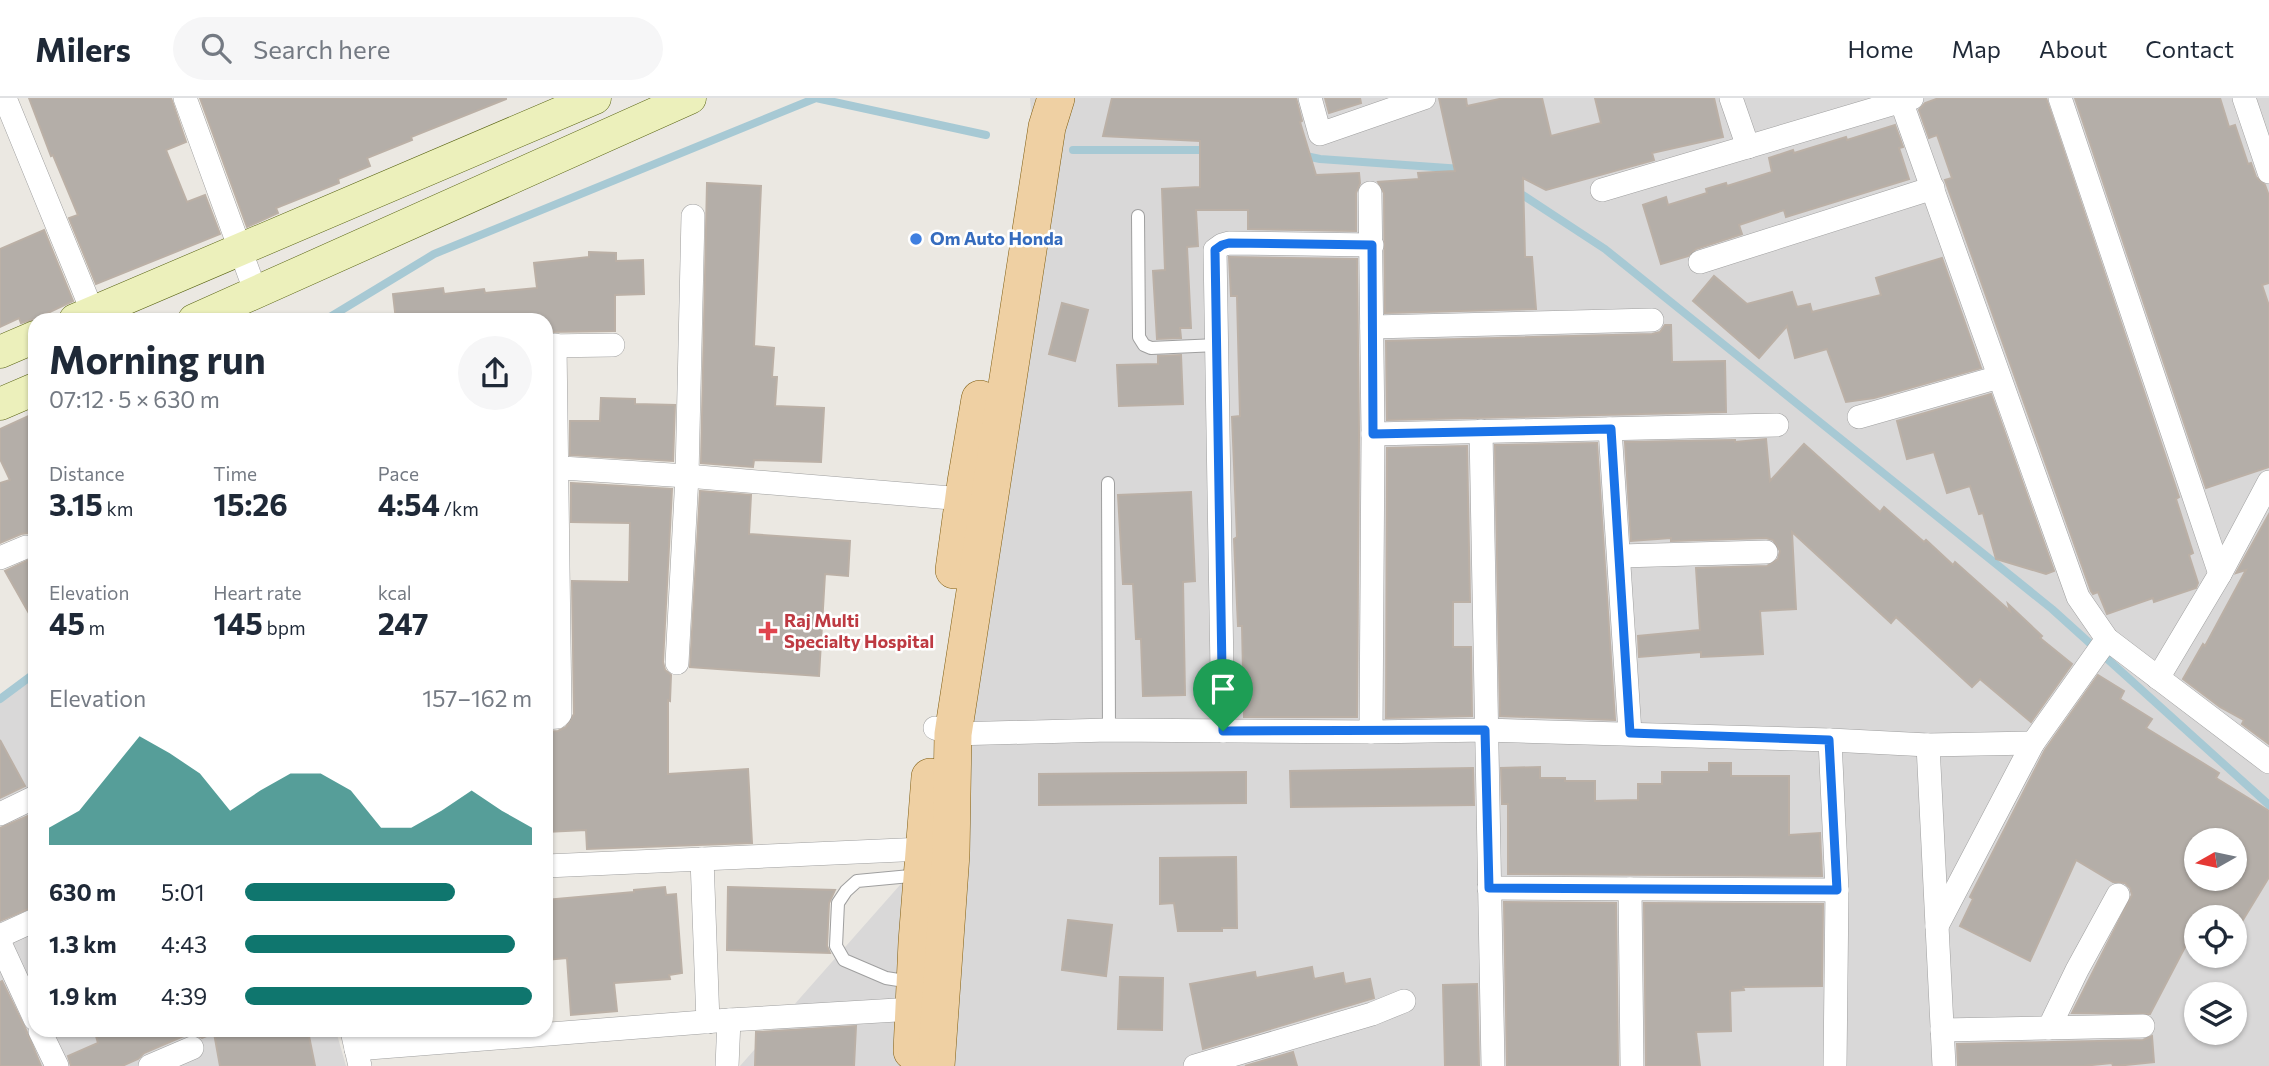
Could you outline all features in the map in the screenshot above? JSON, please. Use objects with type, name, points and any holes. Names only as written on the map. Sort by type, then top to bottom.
[{"type":"main road","points":[[91,313],[594,98]]},
{"type":"main road","points":[[210,313],[690,98]]},
{"type":"main road","points":[[936,1066],[951,854],[944,731],[963,499],[1036,98]]},
{"type":"main road","points":[[911,1066],[923,862],[1046,127],[1056,98]]},
{"type":"main road","points":[[0,352],[28,340]]},
{"type":"main road","points":[[0,404],[28,392]]},
{"type":"street","points":[[185,98],[256,293]]},
{"type":"street","points":[[1310,98],[1320,134],[1424,98]]},
{"type":"street","points":[[1731,98],[1748,146]]},
{"type":"street","points":[[2060,98],[2220,574]]},
{"type":"street","points":[[2244,98],[2269,172]]},
{"type":"street","points":[[1602,190],[1905,99],[1999,377],[2078,597],[2100,650],[2158,678],[2269,762]]},
{"type":"street","points":[[6,113],[83,313]]},
{"type":"street","points":[[1700,262],[1933,188]]},
{"type":"street","points":[[1370,194],[1373,327],[1371,732]]},
{"type":"street","points":[[677,663],[687,475],[693,216]]},
{"type":"street","points":[[1223,731],[1215,250],[1222,245],[1372,245]]},
{"type":"street","points":[[1373,327],[1652,320]]},
{"type":"street","points":[[553,346],[613,345]]},
{"type":"street","points":[[1859,417],[1999,377]]},
{"type":"street","points":[[1373,434],[1777,425]]},
{"type":"street","points":[[1611,429],[1630,733]]},
{"type":"street","points":[[1481,431],[1493,1066]]},
{"type":"street","points":[[553,468],[687,475],[963,499]]},
{"type":"street","points":[[2158,678],[2220,574],[2269,482]]},
{"type":"street","points":[[553,499],[560,714],[553,717]]},
{"type":"street","points":[[0,558],[26,547]]},
{"type":"street","points":[[1620,556],[1766,552]]},
{"type":"street","points":[[1937,926],[2033,743],[2100,650]]},
{"type":"street","points":[[944,731],[1485,730],[1928,745],[2033,743]]},
{"type":"street","points":[[1829,740],[1837,890],[1835,1066]]},
{"type":"street","points":[[1928,745],[1944,1066]]},
{"type":"street","points":[[0,814],[28,800]]},
{"type":"street","points":[[702,859],[718,1021],[727,1066]]},
{"type":"street","points":[[553,866],[702,859],[923,862]]},
{"type":"street","points":[[1489,888],[1837,890]]},
{"type":"street","points":[[1630,889],[1632,1066]]},
{"type":"street","points":[[2049,1028],[2118,895]]},
{"type":"street","points":[[28,925],[1,947],[28,1004]]},
{"type":"street","points":[[553,1034],[718,1021],[914,996]]},
{"type":"street","points":[[1195,1066],[1372,1014],[1404,1002]]},
{"type":"street","points":[[1942,1030],[2143,1026]]},
{"type":"street","points":[[43,1037],[57,1066]]},
{"type":"street","points":[[356,1049],[511,1037]]},
{"type":"street","points":[[150,1066],[192,1048]]},
{"type":"lane","points":[[1138,216],[1139,337],[1144,345],[1151,348],[1217,345]]},
{"type":"lane","points":[[1108,483],[1109,730]]},
{"type":"lane","points":[[914,996],[886,978],[844,960],[836,946],[838,903],[857,881],[923,862]]},
{"type":"shaded area","points":[[1030,98],[2269,98],[2269,1066],[740,1066],[930,851],[932,769],[1032,123]]},
{"type":"shaded area","points":[[28,678],[28,1037],[338,1037],[346,1066],[0,1066],[0,699]]},
{"type":"building","points":[[29,98],[171,98],[186,142],[166,150],[187,202],[205,195],[220,234],[96,284],[69,218],[78,215],[53,155],[51,156]]},
{"type":"building","points":[[200,98],[506,99],[411,137],[412,140],[367,158],[370,166],[338,179],[339,183],[276,208],[278,213],[247,227]]},
{"type":"building","points":[[1112,98],[1296,98],[1302,121],[1300,122],[1316,175],[1359,173],[1356,231],[1248,229],[1248,210],[1196,210],[1198,246],[1187,247],[1191,328],[1180,328],[1181,338],[1157,339],[1153,271],[1165,270],[1162,189],[1200,187],[1200,141],[1103,136]]},
{"type":"building","points":[[1325,98],[1360,98],[1361,103],[1329,113]]},
{"type":"building","points":[[1439,98],[1466,98],[1467,106],[1504,98],[1542,98],[1551,136],[1601,123],[1595,98],[1714,98],[1723,137],[1652,153],[1654,160],[1546,190],[1523,178],[1525,257],[1532,257],[1536,309],[1385,313],[1384,193],[1378,182],[1419,179],[1418,173],[1455,171]]},
{"type":"building","points":[[1939,98],[2046,98],[2179,497],[2176,499],[2193,553],[2189,555],[2198,583],[2196,588],[2154,602],[2153,598],[2107,614],[2098,592],[2093,594],[2091,591],[1945,180],[1952,178],[1937,135],[1929,138],[1919,110],[1925,103]]},
{"type":"building","points":[[2075,98],[2220,98],[2229,127],[2235,125],[2248,164],[2251,163],[2256,177],[2265,185],[2269,196],[2269,283],[2262,285],[2269,306],[2269,467],[2206,488]]},
{"type":"building","points":[[1895,125],[1903,147],[1899,148],[1909,179],[1786,217],[1784,210],[1739,225],[1742,234],[1661,264],[1643,205],[1666,197],[1668,205],[1707,193],[1706,189],[1726,183],[1727,186],[1772,172],[1769,158],[1846,137],[1847,140]]},
{"type":"building","points":[[707,183],[761,186],[754,346],[774,348],[772,377],[777,377],[775,406],[824,408],[821,462],[754,460],[753,467],[701,463]]},
{"type":"building","points":[[44,230],[73,301],[48,313],[28,313],[28,321],[21,323],[19,318],[0,327],[0,249]]},
{"type":"building","points":[[589,252],[616,253],[616,261],[643,260],[644,294],[615,295],[615,331],[553,332],[553,313],[395,313],[393,294],[443,288],[444,294],[484,289],[485,293],[537,288],[534,263],[589,257]]},
{"type":"building","points":[[1229,257],[1357,259],[1357,717],[1244,717],[1242,626],[1238,626],[1234,539],[1237,537],[1232,417],[1240,416],[1237,296],[1231,296]]},
{"type":"building","points":[[1942,258],[1981,368],[1874,398],[1846,402],[1827,349],[1795,358],[1787,326],[1759,358],[1693,301],[1714,276],[1747,304],[1792,292],[1797,307],[1810,304],[1812,312],[1881,295],[1876,278]]},
{"type":"building","points":[[1062,303],[1088,310],[1075,361],[1049,354]]},
{"type":"building","points":[[1665,325],[1671,325],[1672,362],[1725,361],[1726,412],[1387,420],[1386,341],[1652,334],[1660,332]]},
{"type":"building","points":[[1181,355],[1183,404],[1119,406],[1117,365],[1158,364],[1158,356]]},
{"type":"building","points":[[1991,394],[2054,571],[2046,574],[1996,559],[1983,513],[1979,514],[1970,486],[1947,493],[1934,452],[1907,459],[1897,421]]},
{"type":"building","points":[[601,398],[635,399],[635,404],[675,405],[673,461],[570,455],[570,421],[600,421]]},
{"type":"building","points":[[28,416],[28,533],[0,543],[0,483],[10,480],[0,459],[0,429]]},
{"type":"building","points":[[1766,439],[1770,481],[1804,444],[1880,512],[1884,507],[1953,565],[1955,562],[2010,611],[2008,604],[2042,636],[2040,638],[2072,664],[2031,722],[1980,679],[1972,687],[1896,617],[1891,623],[1792,532],[1796,609],[1760,611],[1763,654],[1701,657],[1701,652],[1639,657],[1638,636],[1700,630],[1696,568],[1767,566],[1778,559],[1780,551],[1773,540],[1766,538],[1671,541],[1671,538],[1631,541],[1625,442],[1735,442]]},
{"type":"building","points":[[1597,443],[1615,720],[1500,716],[1495,445]]},
{"type":"building","points":[[1467,446],[1470,602],[1453,602],[1453,647],[1471,647],[1472,716],[1386,718],[1387,448]]},
{"type":"building","points":[[571,483],[672,489],[663,662],[665,670],[671,675],[670,701],[668,700],[668,774],[748,769],[752,843],[587,849],[586,830],[553,832],[553,731],[566,727],[574,714],[572,581],[629,582],[630,523],[571,522]]},
{"type":"building","points":[[700,491],[751,495],[749,534],[850,541],[848,576],[825,574],[819,676],[690,667]]},
{"type":"building","points":[[1191,492],[1195,581],[1183,582],[1185,695],[1143,696],[1141,639],[1136,639],[1133,584],[1123,584],[1118,495]]},
{"type":"building","points":[[2269,514],[2269,744],[2242,724],[2244,720],[2220,707],[2183,679],[2203,644],[2205,646],[2246,570],[2236,573]]},
{"type":"building","points":[[28,560],[28,612],[5,571]]},
{"type":"building","points":[[2098,675],[2124,691],[2120,699],[2152,719],[2146,728],[2219,773],[2216,778],[2269,811],[2269,877],[2247,913],[2247,905],[2184,905],[2184,949],[2150,1014],[2072,1013],[2132,895],[2125,883],[2113,882],[2076,860],[2030,961],[1960,926],[1973,899],[1970,897],[2045,750]]},
{"type":"building","points":[[0,740],[25,786],[0,798]]},
{"type":"building","points":[[1709,763],[1731,763],[1731,776],[1789,776],[1789,835],[1820,833],[1822,876],[1508,874],[1508,804],[1502,804],[1501,768],[1540,767],[1540,778],[1595,781],[1595,801],[1638,800],[1638,784],[1662,784],[1662,772],[1709,772]]},
{"type":"building","points":[[1473,768],[1474,805],[1291,807],[1290,771]]},
{"type":"building","points":[[1246,772],[1246,803],[1039,805],[1039,774]]},
{"type":"building","points":[[28,816],[28,909],[0,921],[0,828]]},
{"type":"building","points":[[1236,857],[1237,928],[1222,928],[1222,931],[1178,931],[1174,903],[1160,904],[1160,858]]},
{"type":"building","points":[[665,887],[666,895],[676,894],[682,973],[669,975],[670,979],[614,983],[617,1011],[571,1015],[567,958],[553,959],[553,899]]},
{"type":"building","points":[[728,887],[835,890],[829,903],[827,946],[830,953],[727,950]]},
{"type":"building","points":[[1504,902],[1616,903],[1618,1066],[1507,1066]]},
{"type":"building","points":[[1644,903],[1823,904],[1822,986],[1743,987],[1744,990],[1730,991],[1731,1031],[1696,1032],[1700,1066],[1646,1066]]},
{"type":"building","points":[[1068,920],[1112,925],[1106,976],[1062,970]]},
{"type":"building","points":[[1312,967],[1314,979],[1343,973],[1345,984],[1370,979],[1374,998],[1203,1049],[1190,984],[1255,972],[1256,978]]},
{"type":"building","points":[[1120,977],[1163,978],[1162,1030],[1118,1029]]},
{"type":"building","points":[[2,981],[26,1030],[41,1066],[0,1066]]},
{"type":"building","points":[[1477,984],[1479,1066],[1445,1066],[1443,985]]},
{"type":"building","points":[[856,1026],[854,1066],[755,1066],[756,1032]]},
{"type":"building","points":[[2152,1036],[2154,1062],[2116,1066],[2112,1063],[2082,1066],[1958,1066],[1957,1044],[2143,1040]]},
{"type":"building","points":[[96,1037],[181,1037],[122,1066],[71,1066],[68,1056],[98,1043]]},
{"type":"building","points":[[215,1037],[309,1037],[315,1066],[220,1066]]},
{"type":"building","points":[[1293,1052],[1297,1066],[1245,1066]]},
{"type":"waterway","points":[[337,313],[434,254],[816,98],[986,135]]},
{"type":"waterway","points":[[1073,150],[1208,150]]},
{"type":"waterway","points":[[1301,155],[1320,159],[1462,169]]},
{"type":"waterway","points":[[1515,190],[1605,249],[2052,609],[2269,805]]},
{"type":"waterway","points":[[0,699],[28,678]]},
{"type":"place","name":"Om Auto Honda","points":[[916,239]]},
{"type":"place","name":"Raj Multi Specialty Hospital","points":[[768,631]]},
{"type":"route","points":[[1229,243],[1372,245],[1373,434],[1611,429],[1630,733],[1829,740],[1837,890],[1489,888],[1485,730],[1223,731],[1215,250],[1229,243]]}]
